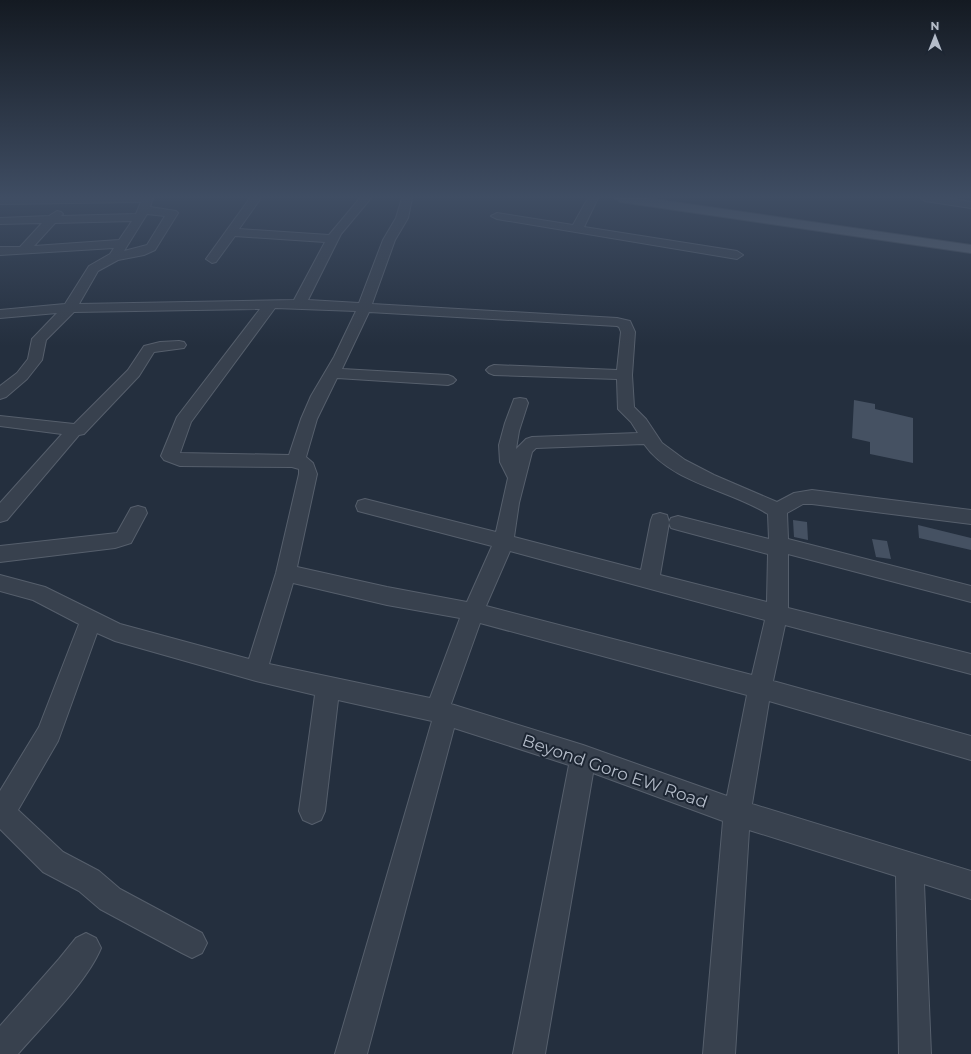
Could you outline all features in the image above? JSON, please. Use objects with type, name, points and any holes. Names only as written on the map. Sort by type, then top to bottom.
[{"type":"main road","points":[[959,247],[971,249]]},
{"type":"street","points":[[0,251],[67,247]]},
{"type":"street","points":[[114,257],[119,247]]},
{"type":"street","points":[[3,389],[22,376],[35,360],[39,339],[70,308],[93,269],[114,257],[140,252],[151,247]]},
{"type":"street","points":[[212,259],[220,247]]},
{"type":"street","points":[[299,304],[328,247]]},
{"type":"street","points":[[296,461],[309,419],[364,308],[386,247]]},
{"type":"street","points":[[691,247],[737,255]]},
{"type":"street","points":[[256,671],[286,573],[308,474],[305,464],[296,461],[180,460],[170,456],[183,421],[271,304]]},
{"type":"street","points":[[0,314],[70,308],[299,304],[617,322],[625,324],[628,332],[624,375],[626,409],[642,423],[655,447],[672,461],[767,504],[777,510],[779,519],[777,615],[760,688],[737,813],[719,1054]]},
{"type":"street","points":[[0,318],[24,313]]},
{"type":"street","points":[[0,421],[74,430],[81,429],[134,373],[151,348],[179,345]]},
{"type":"street","points":[[494,370],[624,375]]},
{"type":"street","points":[[332,373],[448,380]]},
{"type":"street","points":[[517,479],[509,465],[507,450],[513,422],[520,403]]},
{"type":"street","points":[[0,515],[74,430]]},
{"type":"street","points":[[351,1054],[441,713],[473,612],[504,541],[510,503],[524,450],[532,443],[650,438]]},
{"type":"street","points":[[777,510],[800,498],[812,497],[971,518]]},
{"type":"street","points":[[365,506],[504,541],[777,615],[971,664]]},
{"type":"street","points":[[0,554],[115,541],[124,538],[138,513]]},
{"type":"street","points":[[649,580],[669,521],[778,546],[971,594]]},
{"type":"street","points":[[286,573],[387,596],[473,612],[760,688],[971,748]]},
{"type":"street","name":"Beyond Goro EW Road","points":[[0,583],[38,593],[115,632],[256,671],[441,713],[583,757],[737,813],[971,885]]},
{"type":"street","points":[[91,620],[49,733],[1,814],[53,862],[89,881],[110,899],[192,943]]},
{"type":"street","points":[[312,811],[328,687]]},
{"type":"street","points":[[529,1054],[583,757]]},
{"type":"street","points":[[910,866],[915,1054]]},
{"type":"street","points":[[0,1050],[70,970],[86,948]]},
{"type":"building","points":[[854,400],[875,404],[875,409],[913,418],[913,463],[870,454],[870,442],[852,438]]},
{"type":"building","points":[[793,520],[807,522],[808,540],[794,537]]},
{"type":"building","points":[[918,525],[971,538],[971,550],[919,538]]},
{"type":"building","points":[[872,539],[887,541],[891,559],[876,557]]}]
